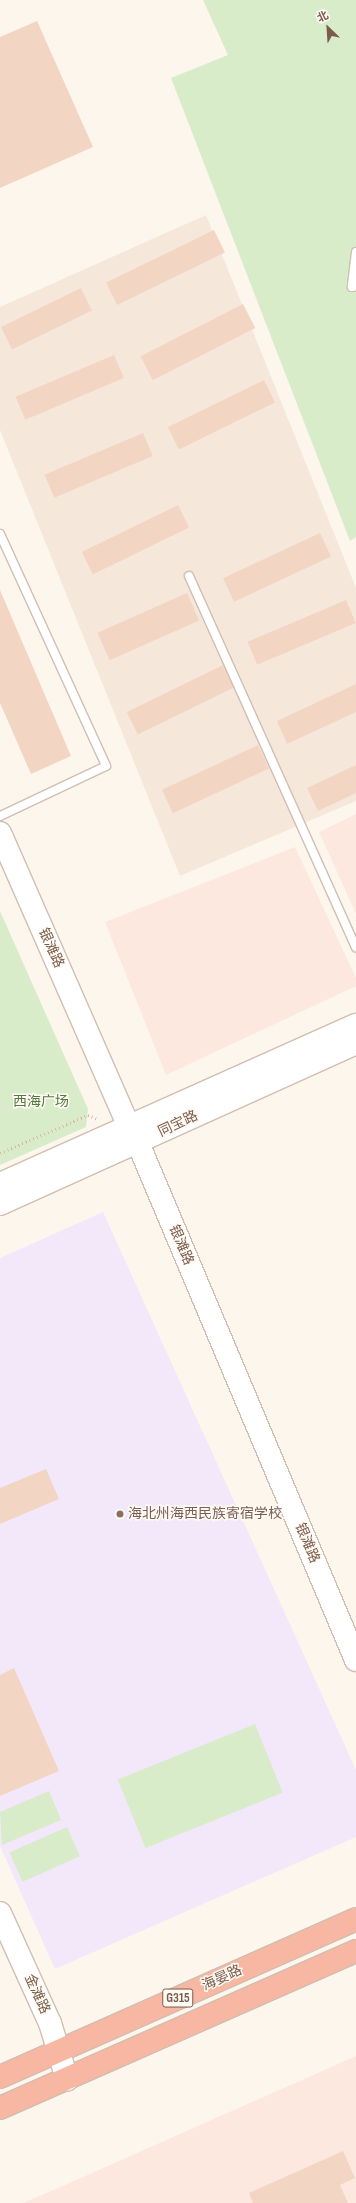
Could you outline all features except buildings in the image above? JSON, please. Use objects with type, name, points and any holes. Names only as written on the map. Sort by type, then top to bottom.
[{"type":"highway","name":"海晏路","points":[[0,2076],[356,1919]]},
{"type":"highway","name":"海晏路","points":[[0,2108],[356,1951]]},
{"type":"street","name":"银滩路","points":[[0,833],[133,1135],[356,1660]]},
{"type":"street","name":"同宝路","points":[[0,1204],[133,1135],[356,1025]]},
{"type":"street","name":"同宝路","points":[[0,1184],[133,1135],[356,1043]]},
{"type":"street","name":"金滩路","points":[[0,1913],[50,2023],[66,2079]]},
{"type":"lane","points":[[356,252],[352,287],[356,286]]},
{"type":"lane","points":[[0,534],[106,766],[0,816]]},
{"type":"lane","points":[[189,576],[356,947]]},
{"type":"path","points":[[0,1153],[88,1115],[98,1119]]},
{"type":"shaded area","points":[[206,215],[356,588],[356,801],[180,876],[0,430],[0,307]]},
{"type":"shaded area","points":[[356,814],[356,914],[319,832]]},
{"type":"shaded area","points":[[295,847],[356,978],[356,986],[166,1075],[105,922]]},
{"type":"shaded area","name":"海北州海西民族寄宿学校","points":[[103,1212],[356,1770],[356,1837],[55,1969],[0,1846],[0,1258]]},
{"type":"shaded area","points":[[356,2056],[356,2203],[23,2203],[65,2185]]},
{"type":"green space","points":[[203,0],[356,0],[356,537],[350,541],[171,78],[228,55]]},
{"type":"green space","name":"西海广场","points":[[0,911],[88,1109],[86,1127],[0,1165]]},
{"type":"green space","points":[[255,1724],[283,1793],[145,1848],[118,1779]]},
{"type":"green space","points":[[49,1791],[61,1820],[2,1845],[0,1812]]},
{"type":"green space","points":[[67,1827],[80,1856],[22,1882],[9,1853]]},
{"type":"place","name":"海北州海西民族寄宿学校","points":[[120,1514]]}]
